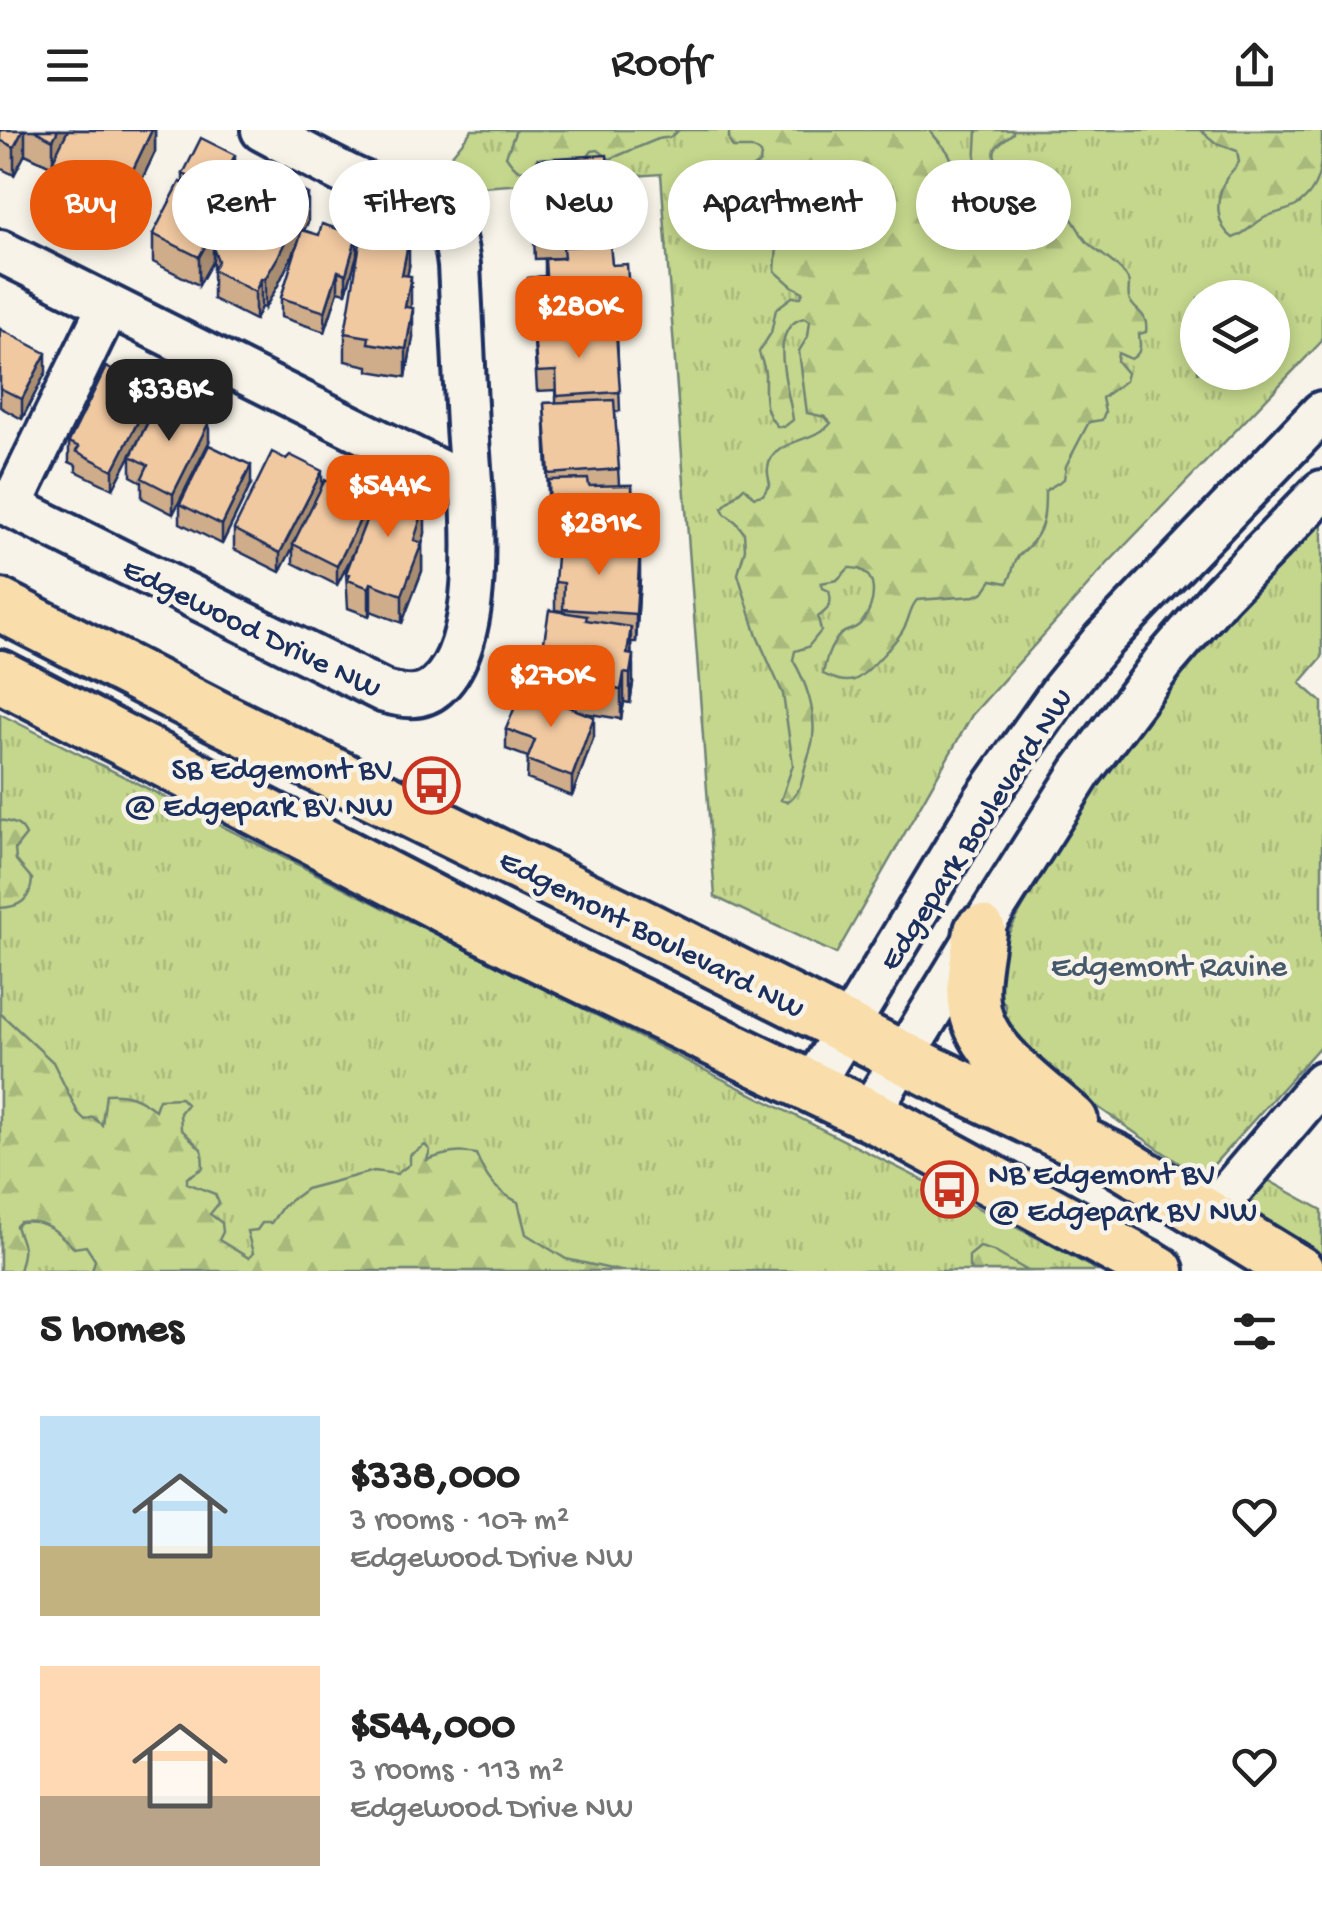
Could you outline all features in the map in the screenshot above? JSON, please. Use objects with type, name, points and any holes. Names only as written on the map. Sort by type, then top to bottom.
[{"type":"main road","name":"Edgemont Boulevard NW","points":[[0,605],[224,720],[1117,1160],[1298,1271]]},
{"type":"main road","name":"Edgemont Boulevard NW","points":[[0,676],[531,952],[812,1086],[1158,1271]]},
{"type":"main road","points":[[980,931],[974,976],[980,1026],[1002,1059],[1117,1160]]},
{"type":"street","name":"Edgewood Drive NW","points":[[5,503],[385,692],[412,697],[434,689],[445,678],[456,659],[466,625],[474,550],[459,265],[450,229],[413,203],[354,178],[262,130]]},
{"type":"street","points":[[0,251],[470,486]]},
{"type":"street","points":[[5,503],[108,306]]},
{"type":"street","name":"Edgepark Boulevard NW","points":[[812,1086],[984,800],[1062,690],[1102,640],[1322,412]]},
{"type":"street","name":"Edgepark Boulevard NW","points":[[868,1115],[1081,772],[1165,660],[1220,596],[1322,492]]},
{"type":"street","points":[[1208,1217],[1322,1082]]},
{"type":"green space","points":[[472,130],[1322,130],[1322,341],[1290,374],[1290,280],[1180,280],[1180,390],[1275,390],[1108,563],[972,715],[836,954],[715,897],[661,174],[648,175],[648,160],[510,160],[510,185],[490,186],[490,160],[448,160]]},
{"type":"green space","points":[[516,130],[679,130],[671,137],[610,159],[598,150],[585,160],[510,161],[506,156]]},
{"type":"green space","points":[[729,130],[930,130],[952,160],[916,160],[916,250],[1071,250],[1071,218],[1086,241],[1127,278],[1129,298],[1146,325],[1146,332],[1139,334],[1137,354],[1131,359],[1118,353],[1117,361],[1127,373],[1125,381],[1102,398],[1102,420],[1089,422],[1066,466],[1064,479],[1045,491],[1041,528],[1017,558],[1007,583],[992,580],[984,592],[975,596],[917,600],[889,648],[859,677],[846,681],[823,674],[825,666],[837,638],[866,617],[872,599],[871,581],[859,569],[849,568],[837,580],[821,583],[831,599],[818,617],[821,631],[808,647],[795,651],[793,660],[809,697],[814,727],[812,745],[801,783],[787,802],[781,800],[793,765],[783,694],[757,636],[738,574],[745,549],[744,533],[722,508],[744,487],[754,497],[763,495],[770,484],[768,470],[777,451],[831,423],[825,417],[807,413],[799,351],[808,336],[810,321],[804,318],[792,324],[783,347],[793,420],[784,427],[777,426],[767,409],[765,371],[759,352],[771,333],[776,309],[792,297],[801,297],[803,292],[775,271],[777,250],[896,250],[896,160],[760,160],[758,151],[733,148]]},
{"type":"green space","points":[[977,130],[1013,130],[995,150],[995,158],[975,160]]},
{"type":"green space","points":[[1200,130],[1322,130],[1316,183],[1296,206],[1266,217],[1233,238],[1223,227],[1218,206],[1225,180],[1239,162],[1237,151],[1216,143]]},
{"type":"green space","name":"Edgemont Ravine","points":[[1322,519],[1322,657],[1300,683],[1322,702],[1322,1044],[1206,1173],[1196,1175],[1040,1067],[1003,1027],[1006,1006],[992,986],[995,970],[1020,912],[1081,810],[1161,693]]},
{"type":"green space","points":[[0,714],[1053,1246],[1098,1271],[0,1271]]},
{"type":"green space","points":[[0,820],[24,831],[26,835],[15,849],[16,860],[32,879],[23,901],[0,908]]},
{"type":"green space","points":[[0,1013],[53,1062],[85,1120],[93,1117],[102,1125],[106,1094],[132,1097],[155,1110],[159,1099],[181,1098],[187,1104],[180,1113],[181,1129],[202,1150],[203,1168],[187,1178],[187,1183],[215,1194],[219,1203],[210,1214],[222,1223],[219,1240],[249,1258],[253,1253],[247,1231],[271,1223],[283,1206],[306,1189],[374,1171],[397,1174],[410,1164],[410,1155],[425,1145],[430,1150],[427,1160],[452,1153],[476,1154],[492,1182],[518,1202],[526,1234],[566,1259],[620,1271],[92,1271],[95,1260],[86,1246],[74,1248],[50,1227],[20,1222],[16,1226],[23,1248],[19,1271],[0,1271]]},
{"type":"green space","points":[[1266,1179],[1322,1210],[1322,1256],[1248,1208],[1245,1200]]},
{"type":"green space","points":[[980,1247],[1028,1271],[972,1271],[969,1256]]},
{"type":"building","points":[[0,130],[23,130],[14,147],[0,140]]},
{"type":"building","points":[[34,130],[58,130],[53,140]]},
{"type":"building","points":[[68,130],[152,130],[138,160],[53,160]]},
{"type":"building","points":[[201,138],[235,155],[232,160],[190,160]]},
{"type":"building","points":[[607,155],[607,160],[538,160]]},
{"type":"building","points":[[172,197],[172,244],[153,234]]},
{"type":"building","points":[[322,224],[329,226],[329,250],[353,250],[346,274],[338,271],[325,312],[281,298],[296,250],[309,250],[309,232],[319,235]]},
{"type":"building","points":[[185,250],[203,250],[199,257]]},
{"type":"building","points":[[214,250],[281,250],[255,292],[213,270],[218,261]]},
{"type":"building","points":[[359,250],[407,250],[402,275],[411,276],[405,307],[413,308],[406,349],[368,343],[369,337],[345,333]]},
{"type":"building","points":[[563,250],[611,250],[612,265],[627,264],[630,306],[531,313],[528,278],[546,276],[545,259],[564,258]]},
{"type":"building","points":[[0,329],[46,353],[22,399],[0,388]]},
{"type":"building","points":[[564,329],[564,334],[616,331],[620,392],[557,396],[556,371],[537,372],[534,331]]},
{"type":"building","points":[[106,367],[137,383],[134,388],[151,396],[113,470],[76,451],[79,447],[69,442]]},
{"type":"building","points":[[160,398],[209,422],[173,494],[142,478],[148,465],[131,456]]},
{"type":"building","points":[[614,400],[619,469],[549,474],[544,403]]},
{"type":"building","points":[[209,445],[251,465],[222,525],[180,504]]},
{"type":"building","points":[[272,452],[286,459],[290,455],[322,471],[280,553],[234,529]]},
{"type":"building","points":[[382,479],[423,495],[419,503],[425,505],[414,540],[422,543],[402,595],[371,583],[369,588],[348,580],[350,574],[346,573]]},
{"type":"building","points":[[588,479],[589,486],[632,485],[633,545],[574,545],[574,518],[550,518],[549,480]]},
{"type":"building","points":[[325,480],[369,502],[337,566],[293,544]]},
{"type":"building","points":[[558,544],[640,549],[636,614],[563,609],[564,583],[555,582]]},
{"type":"building","points":[[549,610],[631,627],[627,654],[633,655],[630,674],[624,673],[621,690],[556,680],[561,650],[543,648]]},
{"type":"building","points":[[524,684],[594,717],[572,777],[527,760],[535,740],[506,729]]},
{"type":"place","name":"SB Edgemont BV @ Edgepark BV NW","points":[[432,785]]},
{"type":"place","name":"NB Edgemont BV @ Edgepark BV NW","points":[[949,1190]]}]
